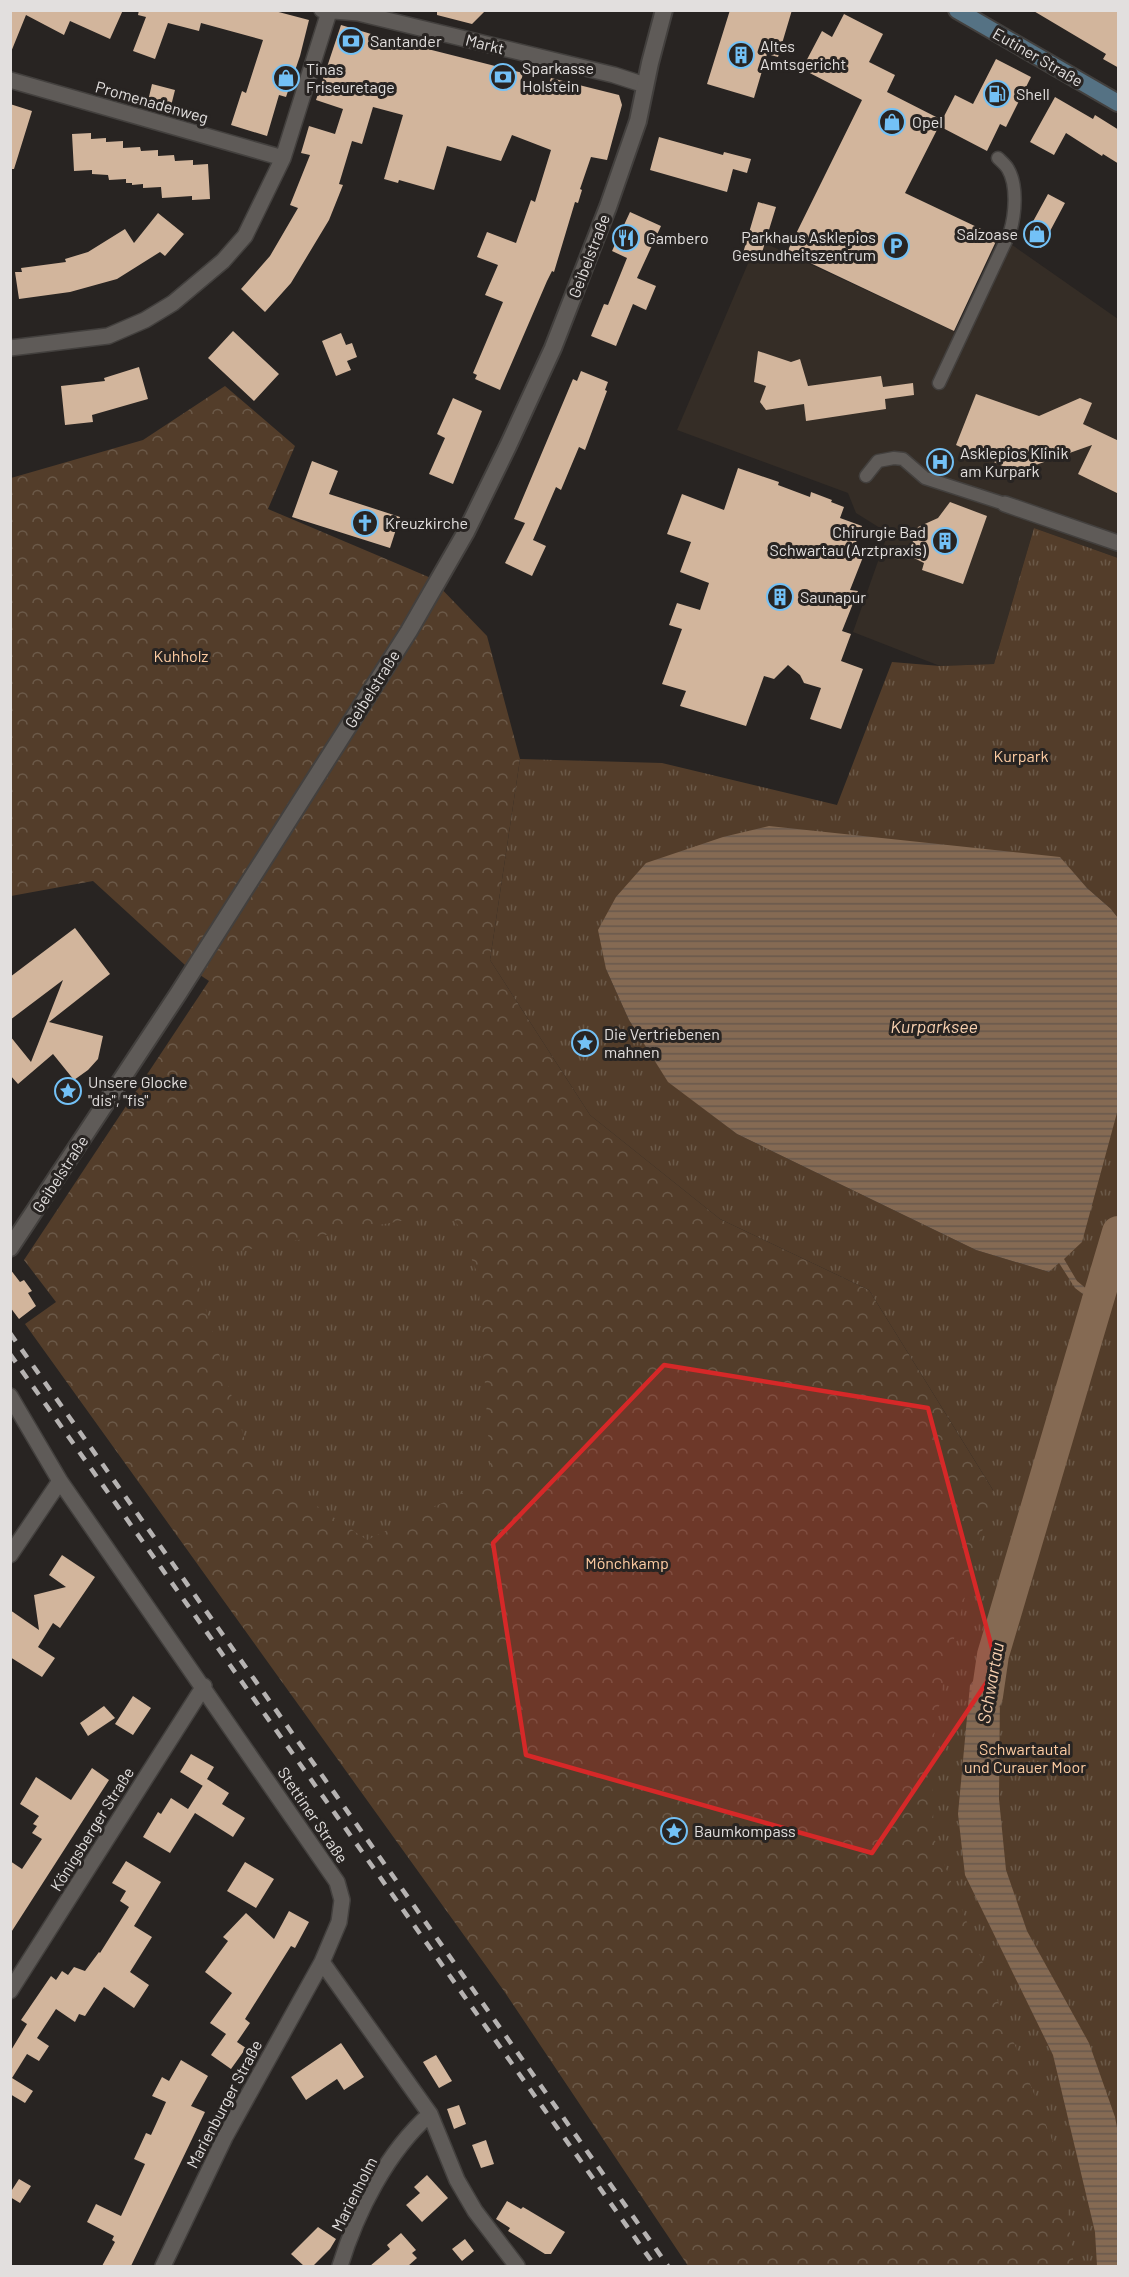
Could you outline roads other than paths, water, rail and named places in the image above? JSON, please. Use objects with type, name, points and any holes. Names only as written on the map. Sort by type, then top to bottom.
[{"type":"main road","name":"Eutiner Straße","points":[[957,10],[1119,104]]},
{"type":"street","points":[[645,85],[664,10]]},
{"type":"street","points":[[10,348],[108,336],[145,320],[172,303],[223,261],[245,236],[283,158],[326,11]]},
{"type":"street","name":"Markt","points":[[326,11],[356,11],[614,75],[645,85]]},
{"type":"street","name":"Promenadenweg","points":[[10,80],[283,158]]},
{"type":"street","name":"Geibelstraße","points":[[10,1248],[16,1228],[172,1003],[390,661],[461,540],[553,348],[608,207],[636,126],[645,85]]},
{"type":"street","points":[[939,383],[1010,232],[1013,221],[1014,192],[1009,169],[998,158]]},
{"type":"street","points":[[866,476],[878,461],[903,459],[925,478],[1119,543]]},
{"type":"street","name":"Stettiner Straße","points":[[10,1396],[60,1481],[204,1686],[337,1882],[342,1900],[339,1922],[322,1962]]},
{"type":"street","points":[[10,1555],[60,1481]]},
{"type":"street","name":"Königsberger Straße","points":[[10,1991],[204,1686]]},
{"type":"street","points":[[322,1962],[430,2114],[457,2180],[475,2211],[517,2266]]},
{"type":"street","name":"Marienburger Straße","points":[[163,2266],[225,2137],[322,1962]]},
{"type":"street","name":"Marienholm","points":[[340,2266],[358,2220],[382,2172],[414,2128],[430,2114]]},
{"type":"water","name":"Kurparksee","points":[[769,826],[1060,857],[1118,918],[1118,1109],[1082,1242],[1064,1259],[1077,1281],[1099,1299],[1097,1305],[1075,1288],[1059,1263],[1049,1272],[976,1250],[737,1134],[668,1082],[629,1020],[606,969],[598,930],[616,897],[646,863],[723,837]]},
{"type":"water","points":[[993,1655],[1000,1693],[999,1799],[1006,1870],[1027,1931],[1089,2043],[1115,2117],[1118,2133],[1118,2266],[1097,2266],[1095,2232],[1053,2055],[965,1875],[958,1814],[970,1685]]},
{"type":"waterway","name":"Schwartau","points":[[987,1696],[993,1655],[1118,1232]]},
{"type":"railway","points":[[10,1333],[668,2266]]},
{"type":"railway","points":[[10,1354],[655,2266]]},
{"type":"place","name":"Santander","points":[[351,41]]},
{"type":"place","name":"Altes Amtsgericht","points":[[741,55]]},
{"type":"place","name":"Sparkasse Holstein","points":[[503,77]]},
{"type":"place","name":"Tinas Friseuretage","points":[[286,78]]},
{"type":"place","name":"Shell","points":[[997,94]]},
{"type":"place","name":"Opel","points":[[892,122]]},
{"type":"place","name":"Salzoase","points":[[1037,234]]},
{"type":"place","name":"Gambero","points":[[626,238]]},
{"type":"place","name":"Parkhaus Asklepios Gesundheitszentrum","points":[[896,246]]},
{"type":"place","name":"Asklepios Klinik am Kurpark","points":[[940,462]]},
{"type":"place","name":"Kreuzkirche","points":[[365,523]]},
{"type":"place","name":"Chirurgie Bad Schwartau (Arztpraxis)","points":[[945,541]]},
{"type":"place","name":"Saunapur","points":[[780,597]]},
{"type":"place","name":"Die Vertriebenen mahnen","points":[[585,1043]]},
{"type":"place","name":"Unsere Glocke \"dis\", \"fis\"","points":[[68,1091]]},
{"type":"place","name":"Baumkompass","points":[[674,1831]]},
{"type":"park label","name":"Kuhholz","points":[[181,656]]},
{"type":"park label","name":"Kurpark","points":[[1021,756]]},
{"type":"park label","name":"Mönchkamp","points":[[627,1563]]},
{"type":"park label","name":"Schwartautal und Curauer Moor","points":[[1025,1758]]}]
